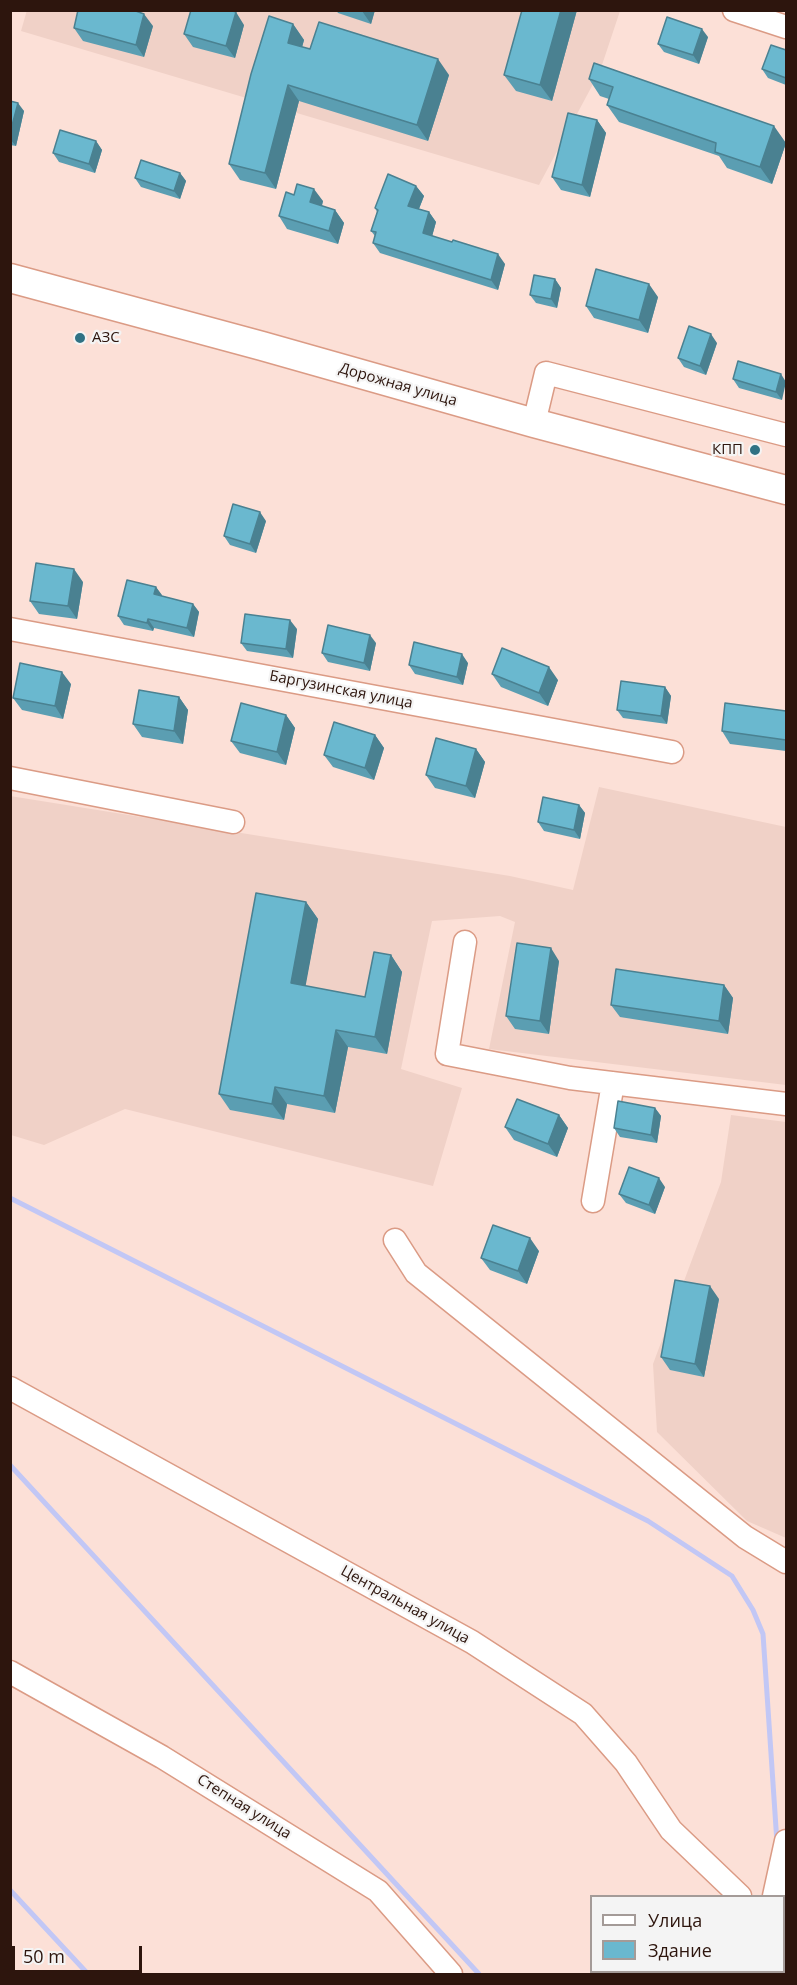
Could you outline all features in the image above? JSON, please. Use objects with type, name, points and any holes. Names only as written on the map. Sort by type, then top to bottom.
[{"type":"main road","name":"Дорожная улица","points":[[10,278],[786,490]]},
{"type":"street","points":[[734,10],[786,27]]},
{"type":"street","points":[[534,423],[546,373],[786,435]]},
{"type":"street","name":"Баргузинская улица","points":[[10,628],[672,752]]},
{"type":"street","points":[[10,778],[233,822]]},
{"type":"street","points":[[465,942],[447,1054],[570,1078],[786,1104]]},
{"type":"street","points":[[593,1201],[613,1083]]},
{"type":"street","points":[[394,1240],[416,1273],[745,1537],[786,1562]]},
{"type":"street","name":"Центральная улица","points":[[10,1388],[471,1642],[583,1714],[626,1762],[671,1830],[739,1895]]},
{"type":"street","name":"Степная улица","points":[[10,1672],[162,1757],[378,1891],[451,1974]]},
{"type":"street","points":[[774,1895],[786,1841]]},
{"type":"shaded area","points":[[27,10],[620,11],[600,71],[539,185],[21,31]]},
{"type":"shaded area","points":[[599,787],[786,827],[786,1085],[489,1049],[515,922],[500,916],[432,921],[401,1069],[462,1088],[433,1186],[125,1109],[44,1145],[11,1135],[10,796],[510,876],[573,890]]},
{"type":"shaded area","points":[[731,1115],[786,1122],[786,1538],[747,1521],[657,1432],[653,1364],[721,1182]]},
{"type":"building","points":[[78,10],[133,10],[144,14],[136,45],[74,28]]},
{"type":"building","points":[[191,10],[236,12],[226,46],[184,34]]},
{"type":"building","points":[[522,10],[561,10],[540,85],[504,75]]},
{"type":"building","points":[[269,16],[293,24],[288,43],[310,49],[319,22],[438,59],[417,125],[288,85],[265,173],[229,164],[251,74]]},
{"type":"building","points":[[667,17],[702,29],[693,55],[658,44]]},
{"type":"building","points":[[771,45],[786,50],[786,78],[762,69]]},
{"type":"building","points":[[594,63],[774,126],[760,167],[715,152],[716,143],[607,105],[613,87],[589,79]]},
{"type":"building","points":[[10,101],[18,103],[10,133]]},
{"type":"building","points":[[568,113],[597,120],[582,185],[552,177]]},
{"type":"building","points":[[60,130],[96,141],[89,164],[53,153]]},
{"type":"building","points":[[141,160],[180,173],[174,191],[135,178]]},
{"type":"building","points":[[388,174],[416,186],[408,206],[429,212],[423,233],[498,254],[491,280],[373,243],[376,232],[371,231],[378,210],[375,208]]},
{"type":"building","points":[[297,184],[314,189],[310,202],[335,210],[329,231],[279,216],[286,192],[294,195]]},
{"type":"building","points":[[596,269],[649,284],[639,320],[586,306]]},
{"type":"building","points":[[534,275],[555,279],[551,299],[530,295]]},
{"type":"building","points":[[689,326],[711,334],[700,366],[678,358]]},
{"type":"building","points":[[738,361],[781,374],[776,392],[733,379]]},
{"type":"building","points":[[233,504],[260,512],[250,544],[224,536]]},
{"type":"building","points":[[36,563],[74,569],[68,606],[30,601]]},
{"type":"building","points":[[127,580],[156,587],[154,594],[193,604],[187,628],[148,619],[147,623],[118,616]]},
{"type":"building","points":[[245,614],[290,620],[286,649],[241,643]]},
{"type":"building","points":[[328,625],[370,635],[364,663],[322,653]]},
{"type":"building","points":[[414,642],[462,654],[457,677],[409,665]]},
{"type":"building","points":[[502,648],[549,667],[539,693],[492,674]]},
{"type":"building","points":[[20,663],[62,672],[55,706],[13,698]]},
{"type":"building","points":[[621,681],[665,687],[661,716],[617,710]]},
{"type":"building","points":[[139,690],[179,697],[174,731],[133,724]]},
{"type":"building","points":[[241,703],[286,715],[277,752],[231,741]]},
{"type":"building","points":[[725,703],[786,711],[786,740],[722,731]]},
{"type":"building","points":[[334,722],[375,735],[365,768],[324,755]]},
{"type":"building","points":[[436,738],[476,749],[466,786],[426,775]]},
{"type":"building","points":[[543,797],[579,805],[574,830],[538,822]]},
{"type":"building","points":[[256,893],[306,902],[291,983],[365,997],[374,952],[391,955],[375,1037],[336,1030],[324,1096],[275,1087],[272,1104],[219,1094]]},
{"type":"building","points":[[517,943],[551,948],[540,1021],[506,1016]]},
{"type":"building","points":[[616,969],[724,985],[719,1021],[611,1005]]},
{"type":"building","points":[[517,1099],[559,1115],[548,1144],[505,1127]]},
{"type":"building","points":[[618,1101],[655,1108],[651,1135],[614,1128]]},
{"type":"building","points":[[629,1167],[659,1178],[649,1205],[619,1194]]},
{"type":"building","points":[[493,1225],[530,1238],[518,1271],[481,1258]]},
{"type":"building","points":[[675,1280],[710,1286],[695,1364],[661,1357]]},
{"type":"waterway","points":[[10,1198],[648,1521],[732,1576],[753,1610],[763,1634],[777,1843]]},
{"type":"waterway","points":[[10,1465],[479,1974]]},
{"type":"waterway","points":[[10,1890],[88,1974]]},
{"type":"waterway","points":[[785,1959],[786,1970]]},
{"type":"place","name":"АЗС","points":[[80,338]]},
{"type":"place","name":"КПП","points":[[755,450]]}]
